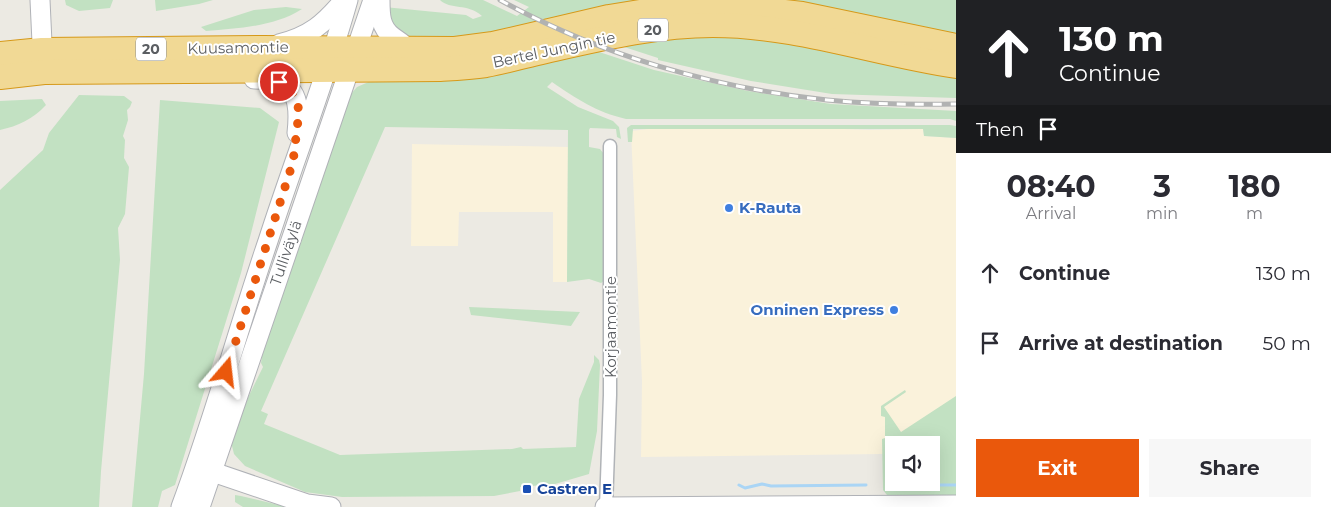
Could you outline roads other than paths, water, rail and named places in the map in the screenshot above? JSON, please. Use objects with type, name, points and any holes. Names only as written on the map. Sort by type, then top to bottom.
[{"type":"highway","name":"Bertel Jungin tie","points":[[342,59],[409,49],[456,49],[492,44],[610,17],[659,9],[701,6],[751,8],[802,14],[956,46]]},
{"type":"highway","name":"Bertel Jungin tie","points":[[342,59],[440,69],[486,65],[614,36],[663,29],[713,25],[758,28],[809,35],[934,63],[956,66]]},
{"type":"highway","name":"Kuusamontie","points":[[0,77],[43,61],[260,48],[342,59]]},
{"type":"highway","name":"Kuusamontie","points":[[0,54],[43,61],[156,71],[342,59]]},
{"type":"main road","points":[[40,0],[43,61]]},
{"type":"main road","points":[[260,48],[294,40],[313,31],[328,19],[346,0]]},
{"type":"main road","name":"Tulliväylä","points":[[181,507],[205,468],[342,59],[346,0]]},
{"type":"main road","name":"Tulliväylä","points":[[200,507],[205,468],[247,302],[293,162],[342,59],[373,0]]},
{"type":"main road","points":[[380,0],[380,16],[383,28],[409,49]]},
{"type":"main road","points":[[156,71],[205,78],[269,79],[279,82],[292,91],[297,101],[299,112],[293,162]]},
{"type":"main road","points":[[205,468],[298,501],[331,507]]},
{"type":"main road","points":[[606,507],[956,505]]},
{"type":"street","name":"Korjaamontie","points":[[606,507],[610,395],[610,146]]},
{"type":"waterway","points":[[739,485],[745,488],[762,484],[771,486],[866,485]]},
{"type":"waterway","points":[[940,485],[956,485]]},
{"type":"railway","points":[[500,0],[538,20],[618,53],[700,78],[785,95],[827,100],[891,104],[956,104]]},
{"type":"place","name":"K-Rauta","points":[[729,208]]},
{"type":"place","name":"Onninen Express","points":[[894,310]]},
{"type":"place","name":"Castren E","points":[[527,489]]}]
